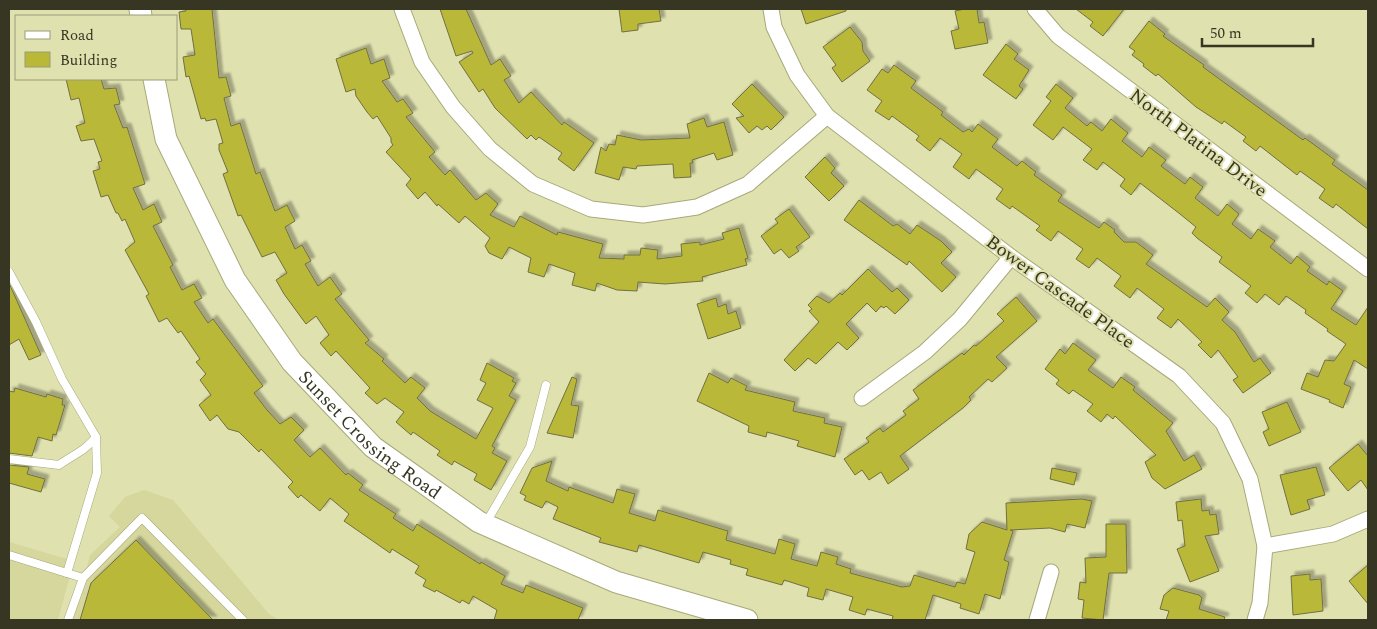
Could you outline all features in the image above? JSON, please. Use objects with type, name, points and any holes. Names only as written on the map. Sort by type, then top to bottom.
[{"type":"street","points":[[402,9],[422,62],[453,107],[490,149],[533,184],[591,208],[644,215],[697,207],[748,184],[827,116]]},
{"type":"street","name":"Bower Cascade Place","points":[[771,9],[774,27],[796,76],[827,116],[1011,256],[1179,376],[1223,423],[1250,479],[1265,546],[1260,603],[1255,620]]},
{"type":"street","name":"North Platina Drive","points":[[1035,9],[1058,36],[1368,269]]},
{"type":"street","name":"Sunset Crossing Road","points":[[154,80],[166,138],[235,280],[292,362],[373,447],[485,524],[616,582],[747,620]]},
{"type":"street","points":[[862,398],[925,352],[960,319],[1011,256]]},
{"type":"street","points":[[1265,546],[1333,534],[1368,519]]},
{"type":"street","points":[[1037,620],[1051,572]]},
{"type":"lane","points":[[9,272],[36,322],[62,379],[96,437],[97,473],[67,573]]},
{"type":"lane","points":[[485,524],[530,447],[546,386]]},
{"type":"lane","points":[[9,459],[59,465],[74,454],[86,450],[96,437]]},
{"type":"lane","points":[[68,620],[83,578],[142,518],[242,620]]},
{"type":"lane","points":[[9,555],[83,578]]},
{"type":"shaded area","points":[[144,490],[173,500],[269,614],[279,620],[73,620],[90,555],[120,527],[109,516],[125,497]]},
{"type":"shaded area","points":[[9,542],[74,561],[58,620],[9,620]]},
{"type":"building","points":[[186,9],[212,9],[219,78],[226,77],[231,96],[224,98],[231,126],[240,123],[256,174],[260,172],[275,211],[287,205],[295,221],[285,227],[295,249],[302,245],[311,261],[305,264],[318,286],[330,277],[342,294],[335,299],[369,340],[365,343],[384,359],[382,361],[405,383],[411,377],[425,388],[417,398],[430,411],[476,439],[493,408],[477,400],[486,383],[480,380],[487,363],[514,378],[512,381],[516,383],[509,396],[516,400],[492,446],[495,448],[492,453],[507,461],[491,490],[474,480],[477,474],[454,461],[452,465],[437,455],[440,451],[413,432],[411,435],[396,422],[404,412],[385,398],[377,404],[365,393],[370,388],[336,351],[331,356],[320,343],[329,335],[316,316],[306,324],[284,294],[276,280],[287,273],[275,252],[262,257],[241,215],[238,216],[223,174],[228,172],[219,150],[219,144],[223,143],[216,119],[206,121],[205,118],[201,119],[189,76],[186,77],[183,57],[195,55],[191,29],[181,29],[179,12],[186,11]]},
{"type":"building","points":[[440,9],[466,9],[491,65],[500,59],[511,76],[504,80],[519,103],[531,92],[562,125],[564,122],[594,143],[574,171],[558,159],[562,153],[539,137],[536,140],[531,135],[527,139],[495,108],[483,89],[479,92],[459,62],[473,53],[472,51],[456,56]]},
{"type":"building","points":[[619,9],[659,9],[661,21],[638,24],[638,30],[622,32]]},
{"type":"building","points":[[801,9],[846,9],[846,11],[806,24]]},
{"type":"building","points":[[977,9],[979,23],[984,22],[988,43],[955,49],[951,31],[959,29],[955,11]]},
{"type":"building","points":[[1076,9],[1124,9],[1103,36],[1090,26],[1093,22]]},
{"type":"building","points":[[1149,21],[1165,34],[1163,36],[1204,65],[1203,67],[1303,140],[1305,138],[1335,160],[1332,164],[1368,190],[1368,229],[1336,204],[1333,208],[1319,198],[1325,189],[1300,171],[1297,175],[1260,146],[1256,151],[1243,141],[1246,137],[1224,121],[1222,124],[1196,107],[1158,74],[1156,76],[1143,66],[1144,64],[1132,55],[1135,51],[1129,47]]},
{"type":"building","points":[[850,27],[862,42],[863,51],[870,61],[842,82],[832,68],[836,65],[823,47]]},
{"type":"building","points":[[1006,44],[1018,54],[1014,59],[1029,70],[1019,86],[1023,89],[1016,99],[983,75]]},
{"type":"building","points":[[366,48],[371,64],[384,59],[390,78],[382,81],[397,102],[403,99],[413,113],[406,117],[435,152],[429,157],[445,175],[450,170],[476,200],[486,193],[498,204],[490,215],[514,227],[520,216],[557,235],[558,232],[603,244],[599,258],[624,259],[624,255],[640,255],[641,248],[658,250],[657,259],[682,256],[681,244],[700,242],[700,245],[724,239],[722,233],[739,228],[748,258],[745,259],[747,265],[702,277],[703,281],[665,284],[638,282],[637,291],[617,290],[597,283],[595,291],[572,285],[575,273],[549,264],[544,277],[528,272],[531,258],[509,247],[502,259],[489,253],[485,246],[490,238],[465,216],[459,223],[438,204],[437,206],[425,192],[418,199],[406,185],[411,179],[386,152],[393,145],[391,138],[377,116],[373,119],[367,112],[356,96],[355,89],[346,92],[336,59]]},
{"type":"building","points":[[894,65],[916,81],[911,88],[943,112],[941,115],[963,132],[969,129],[972,132],[978,124],[998,139],[992,147],[1017,166],[1022,161],[1036,172],[1034,175],[1062,195],[1058,201],[1099,228],[1104,222],[1115,230],[1114,232],[1124,242],[1136,242],[1153,255],[1146,264],[1207,307],[1215,298],[1229,312],[1222,320],[1235,332],[1254,362],[1260,358],[1271,373],[1243,393],[1233,380],[1238,377],[1218,350],[1211,358],[1198,345],[1202,342],[1178,319],[1171,328],[1157,318],[1164,309],[1137,288],[1130,298],[1114,286],[1121,276],[1097,258],[1089,268],[1076,259],[1083,249],[1058,231],[1051,241],[1036,230],[1040,226],[1012,206],[1010,209],[996,199],[1003,189],[976,169],[969,179],[953,167],[962,154],[940,138],[930,151],[916,140],[919,136],[892,116],[889,120],[875,111],[882,101],[867,90],[882,69],[888,73]]},
{"type":"building","points":[[66,80],[101,80],[104,89],[116,88],[120,104],[114,105],[123,128],[127,127],[145,184],[133,188],[143,210],[154,204],[162,222],[153,226],[173,265],[170,267],[182,290],[194,284],[202,298],[194,302],[208,323],[213,319],[263,386],[254,393],[280,424],[291,417],[304,430],[294,440],[310,457],[320,448],[346,475],[348,473],[363,485],[359,490],[396,514],[393,518],[413,531],[417,524],[480,564],[481,562],[505,576],[501,584],[523,593],[526,585],[583,608],[578,620],[494,620],[497,610],[473,596],[469,604],[462,600],[460,603],[436,590],[435,592],[423,586],[426,580],[415,573],[419,566],[392,549],[390,553],[344,521],[349,514],[330,498],[320,511],[301,495],[298,498],[288,487],[293,482],[261,449],[259,452],[239,432],[228,429],[217,415],[210,421],[199,405],[211,395],[200,380],[206,374],[196,362],[200,359],[181,331],[178,333],[167,318],[159,322],[146,296],[149,294],[125,250],[135,242],[125,219],[122,221],[118,213],[116,213],[108,195],[101,197],[93,171],[100,169],[98,162],[102,161],[94,139],[81,141],[76,126],[85,123],[79,98],[71,100]]},
{"type":"building","points":[[752,84],[784,117],[771,130],[767,126],[762,130],[757,126],[749,133],[736,118],[744,116],[732,104]]},
{"type":"building","points":[[1056,84],[1073,98],[1065,108],[1087,126],[1091,122],[1102,131],[1111,119],[1128,133],[1122,141],[1142,157],[1149,147],[1166,160],[1161,166],[1185,184],[1190,177],[1203,187],[1195,198],[1218,216],[1227,204],[1239,214],[1232,224],[1251,239],[1258,229],[1275,241],[1270,247],[1291,264],[1297,256],[1310,267],[1307,271],[1327,285],[1329,281],[1343,291],[1331,309],[1356,325],[1368,307],[1368,369],[1354,360],[1344,384],[1351,387],[1343,408],[1329,402],[1330,400],[1301,389],[1307,373],[1318,377],[1325,360],[1334,361],[1346,344],[1327,331],[1328,329],[1305,313],[1306,310],[1286,296],[1279,305],[1265,294],[1257,303],[1245,293],[1251,286],[1219,262],[1222,257],[1192,233],[1196,227],[1180,214],[1140,183],[1131,195],[1120,186],[1125,179],[1103,162],[1097,170],[1083,160],[1092,149],[1063,127],[1053,140],[1033,125],[1051,101],[1046,97]]},
{"type":"building","points":[[704,118],[707,127],[724,122],[733,155],[717,160],[714,153],[692,160],[693,163],[690,163],[691,177],[674,178],[673,164],[637,166],[636,169],[623,167],[619,180],[595,173],[601,147],[606,151],[609,144],[615,145],[617,135],[641,140],[690,138],[687,124]]},
{"type":"building","points":[[825,157],[835,168],[831,173],[844,186],[829,201],[805,177]]},
{"type":"building","points":[[859,200],[893,226],[897,224],[910,234],[917,225],[941,241],[952,252],[941,263],[956,277],[942,292],[909,261],[907,265],[844,220]]},
{"type":"building","points":[[789,209],[810,237],[796,247],[799,251],[789,258],[781,249],[774,254],[761,236],[778,223],[775,219]]},
{"type":"building","points":[[868,269],[892,292],[897,288],[909,300],[895,314],[886,306],[884,308],[881,306],[876,312],[867,303],[846,324],[859,338],[847,350],[838,342],[816,364],[808,358],[795,371],[784,360],[819,322],[809,311],[812,309],[808,305],[817,296],[829,303],[840,293],[842,295]]},
{"type":"building","points":[[9,283],[41,355],[29,360],[19,339],[9,345]]},
{"type":"building","points":[[1016,297],[1037,321],[996,357],[1007,368],[992,382],[988,379],[969,397],[971,400],[963,408],[900,456],[909,469],[888,484],[881,472],[869,480],[862,470],[855,475],[844,459],[869,442],[866,438],[880,428],[883,432],[906,415],[903,411],[919,399],[913,390],[962,353],[964,355],[974,345],[976,346],[1004,321],[997,314]]},
{"type":"building","points":[[716,298],[718,307],[726,304],[728,314],[736,311],[741,328],[708,339],[697,304]]},
{"type":"building","points":[[1073,343],[1096,360],[1088,370],[1113,388],[1121,377],[1135,387],[1133,390],[1173,423],[1166,431],[1184,461],[1194,455],[1202,469],[1165,489],[1152,478],[1145,462],[1156,455],[1115,416],[1113,419],[1107,414],[1101,422],[1087,411],[1093,404],[1073,390],[1069,394],[1056,384],[1059,380],[1045,369],[1060,349],[1065,354]]},
{"type":"building","points":[[709,373],[728,383],[731,378],[747,386],[745,390],[795,402],[793,411],[825,418],[824,423],[842,427],[835,457],[797,446],[799,441],[767,432],[766,437],[748,432],[749,426],[697,401]]},
{"type":"building","points":[[572,377],[577,379],[571,405],[579,406],[573,438],[547,433]]},
{"type":"building","points":[[15,388],[46,397],[47,394],[63,399],[62,405],[65,405],[56,435],[53,434],[52,441],[38,437],[32,456],[9,453],[9,391],[14,392]]},
{"type":"building","points":[[1287,402],[1301,432],[1269,446],[1263,432],[1269,429],[1262,412]]},
{"type":"building","points":[[1358,444],[1368,456],[1368,490],[1361,480],[1348,491],[1329,468]]},
{"type":"building","points":[[552,461],[546,481],[568,491],[569,487],[613,503],[617,489],[635,494],[629,513],[655,521],[658,510],[728,531],[726,540],[775,554],[779,539],[795,544],[791,559],[817,566],[821,552],[838,557],[836,564],[851,569],[850,573],[902,587],[910,586],[914,575],[955,587],[957,582],[965,584],[975,552],[966,549],[969,534],[982,522],[1007,530],[1006,503],[1082,499],[1092,501],[1085,528],[1067,524],[1065,532],[1050,528],[1010,530],[1013,531],[1004,560],[1009,562],[1000,599],[985,594],[979,614],[960,608],[961,604],[933,595],[925,620],[892,620],[893,616],[867,609],[865,615],[849,610],[853,597],[826,589],[823,600],[807,596],[809,588],[784,580],[782,585],[746,575],[748,569],[730,564],[731,560],[703,552],[699,563],[639,545],[637,552],[599,542],[601,538],[553,519],[558,507],[546,501],[542,508],[524,500],[526,496],[520,493],[532,468]]},
{"type":"building","points":[[9,465],[29,467],[27,474],[45,479],[41,492],[9,483]]},
{"type":"building","points":[[1316,467],[1325,495],[1307,500],[1310,509],[1291,515],[1280,475]]},
{"type":"building","points":[[1052,468],[1077,473],[1074,485],[1050,479]]},
{"type":"building","points":[[1201,499],[1202,511],[1209,510],[1210,515],[1216,514],[1219,534],[1205,536],[1219,571],[1190,582],[1177,549],[1185,546],[1182,520],[1178,521],[1176,502]]},
{"type":"building","points":[[1106,524],[1126,524],[1127,573],[1109,573],[1103,620],[1082,618],[1084,600],[1078,599],[1080,582],[1086,583],[1085,558],[1106,557]]},
{"type":"building","points":[[136,540],[213,620],[80,620],[91,583]]},
{"type":"building","points":[[1368,565],[1368,604],[1349,581]]},
{"type":"building","points":[[1310,574],[1310,580],[1321,579],[1323,611],[1293,615],[1291,576]]},
{"type":"building","points":[[1173,588],[1199,595],[1202,598],[1199,609],[1225,617],[1224,620],[1166,620],[1169,611],[1160,609],[1164,595]]}]
